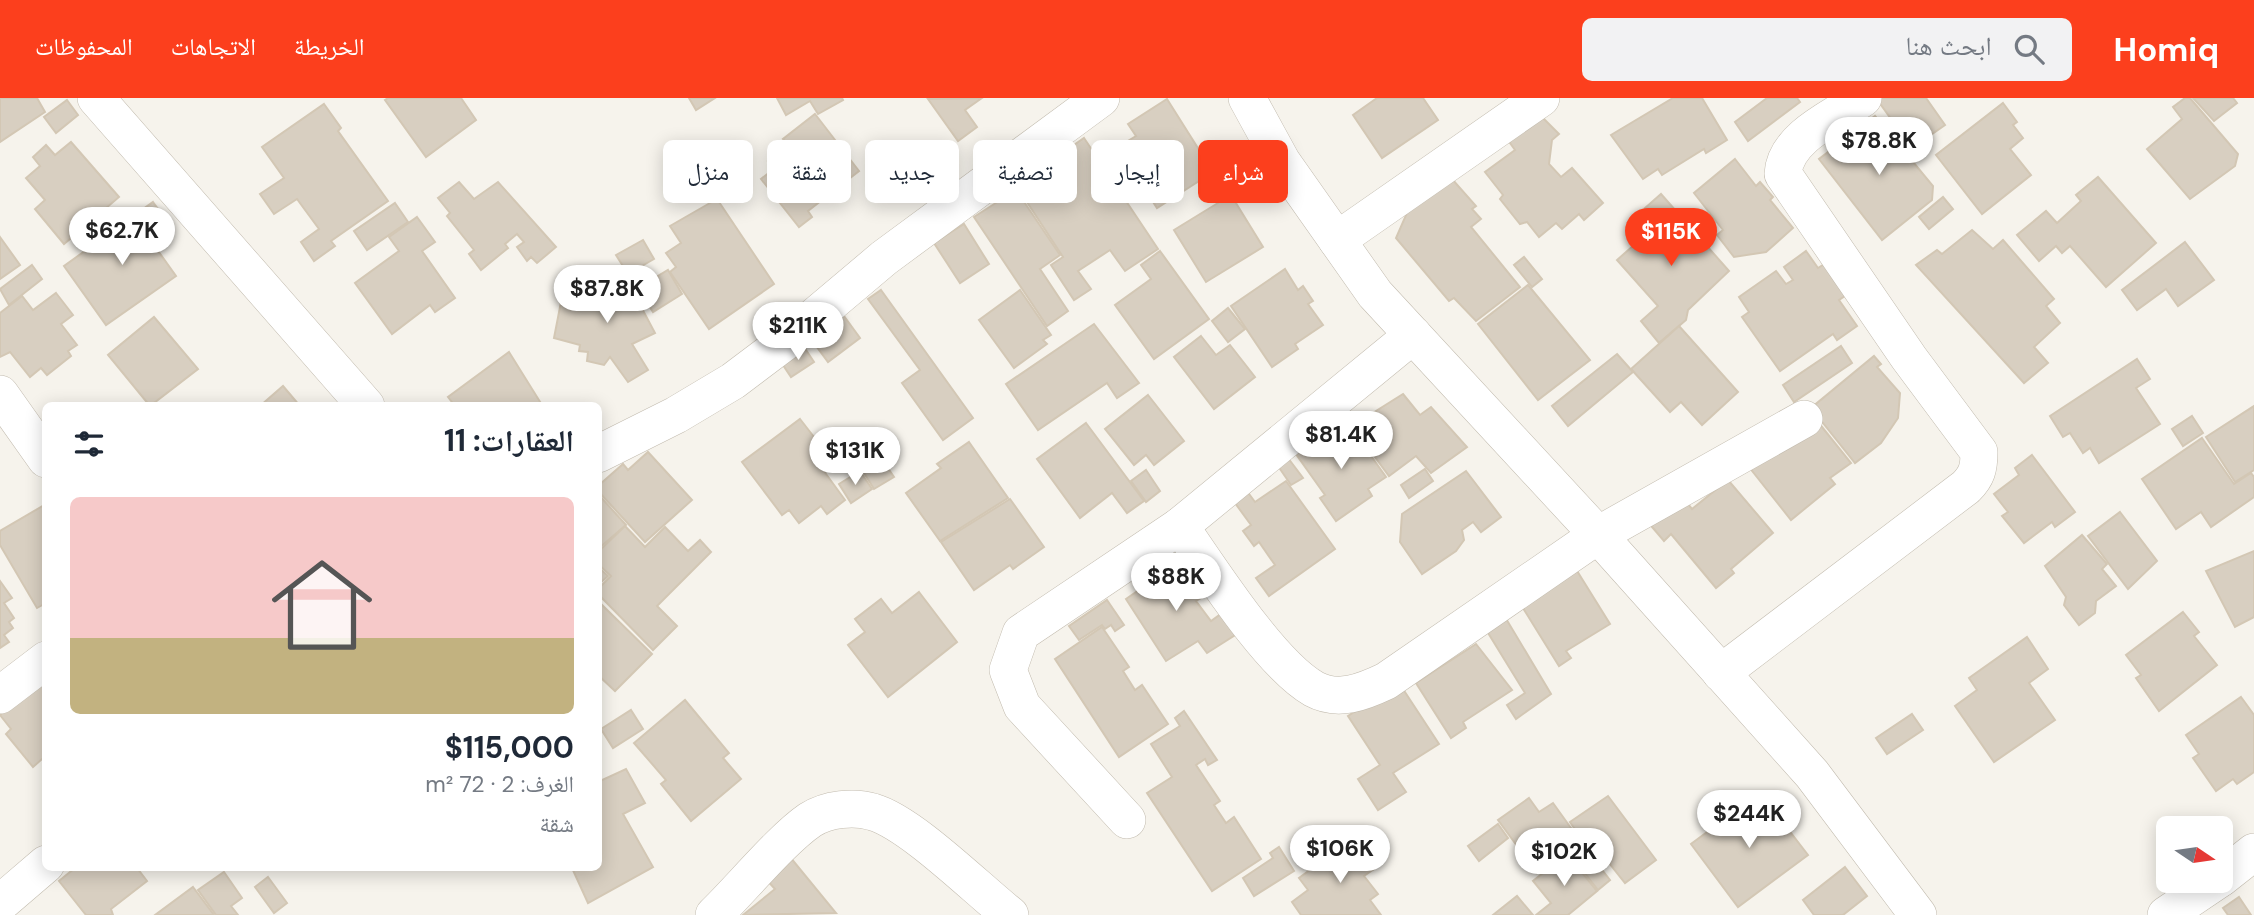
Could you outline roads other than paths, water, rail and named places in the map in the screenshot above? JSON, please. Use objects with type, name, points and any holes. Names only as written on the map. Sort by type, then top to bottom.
[{"type":"street","points":[[96,98],[362,402]]},
{"type":"street","points":[[602,452],[676,415],[733,381],[782,344],[884,258],[1101,98]]},
{"type":"street","points":[[1247,98],[1282,162],[1375,294],[1812,774],[1918,915]]},
{"type":"street","points":[[1337,240],[1541,98]]},
{"type":"street","points":[[1721,673],[1966,487],[1976,477],[1979,466],[1979,452],[1869,301],[1783,174],[1788,154],[1805,136],[1863,98]]},
{"type":"street","points":[[1127,820],[1023,706],[1008,670],[1021,633],[1180,526],[1413,335]]},
{"type":"street","points":[[0,394],[42,453]]},
{"type":"street","points":[[1180,526],[1232,600],[1285,666],[1315,690],[1340,695],[1362,693],[1386,681],[1598,536],[1804,419]]},
{"type":"street","points":[[0,695],[42,663]]},
{"type":"street","points":[[714,915],[811,820],[835,810],[853,809],[872,811],[902,826],[1010,915]]},
{"type":"street","points":[[2233,868],[2254,852]]},
{"type":"street","points":[[6,904],[42,868]]},
{"type":"street","points":[[2166,915],[2198,893]]}]
